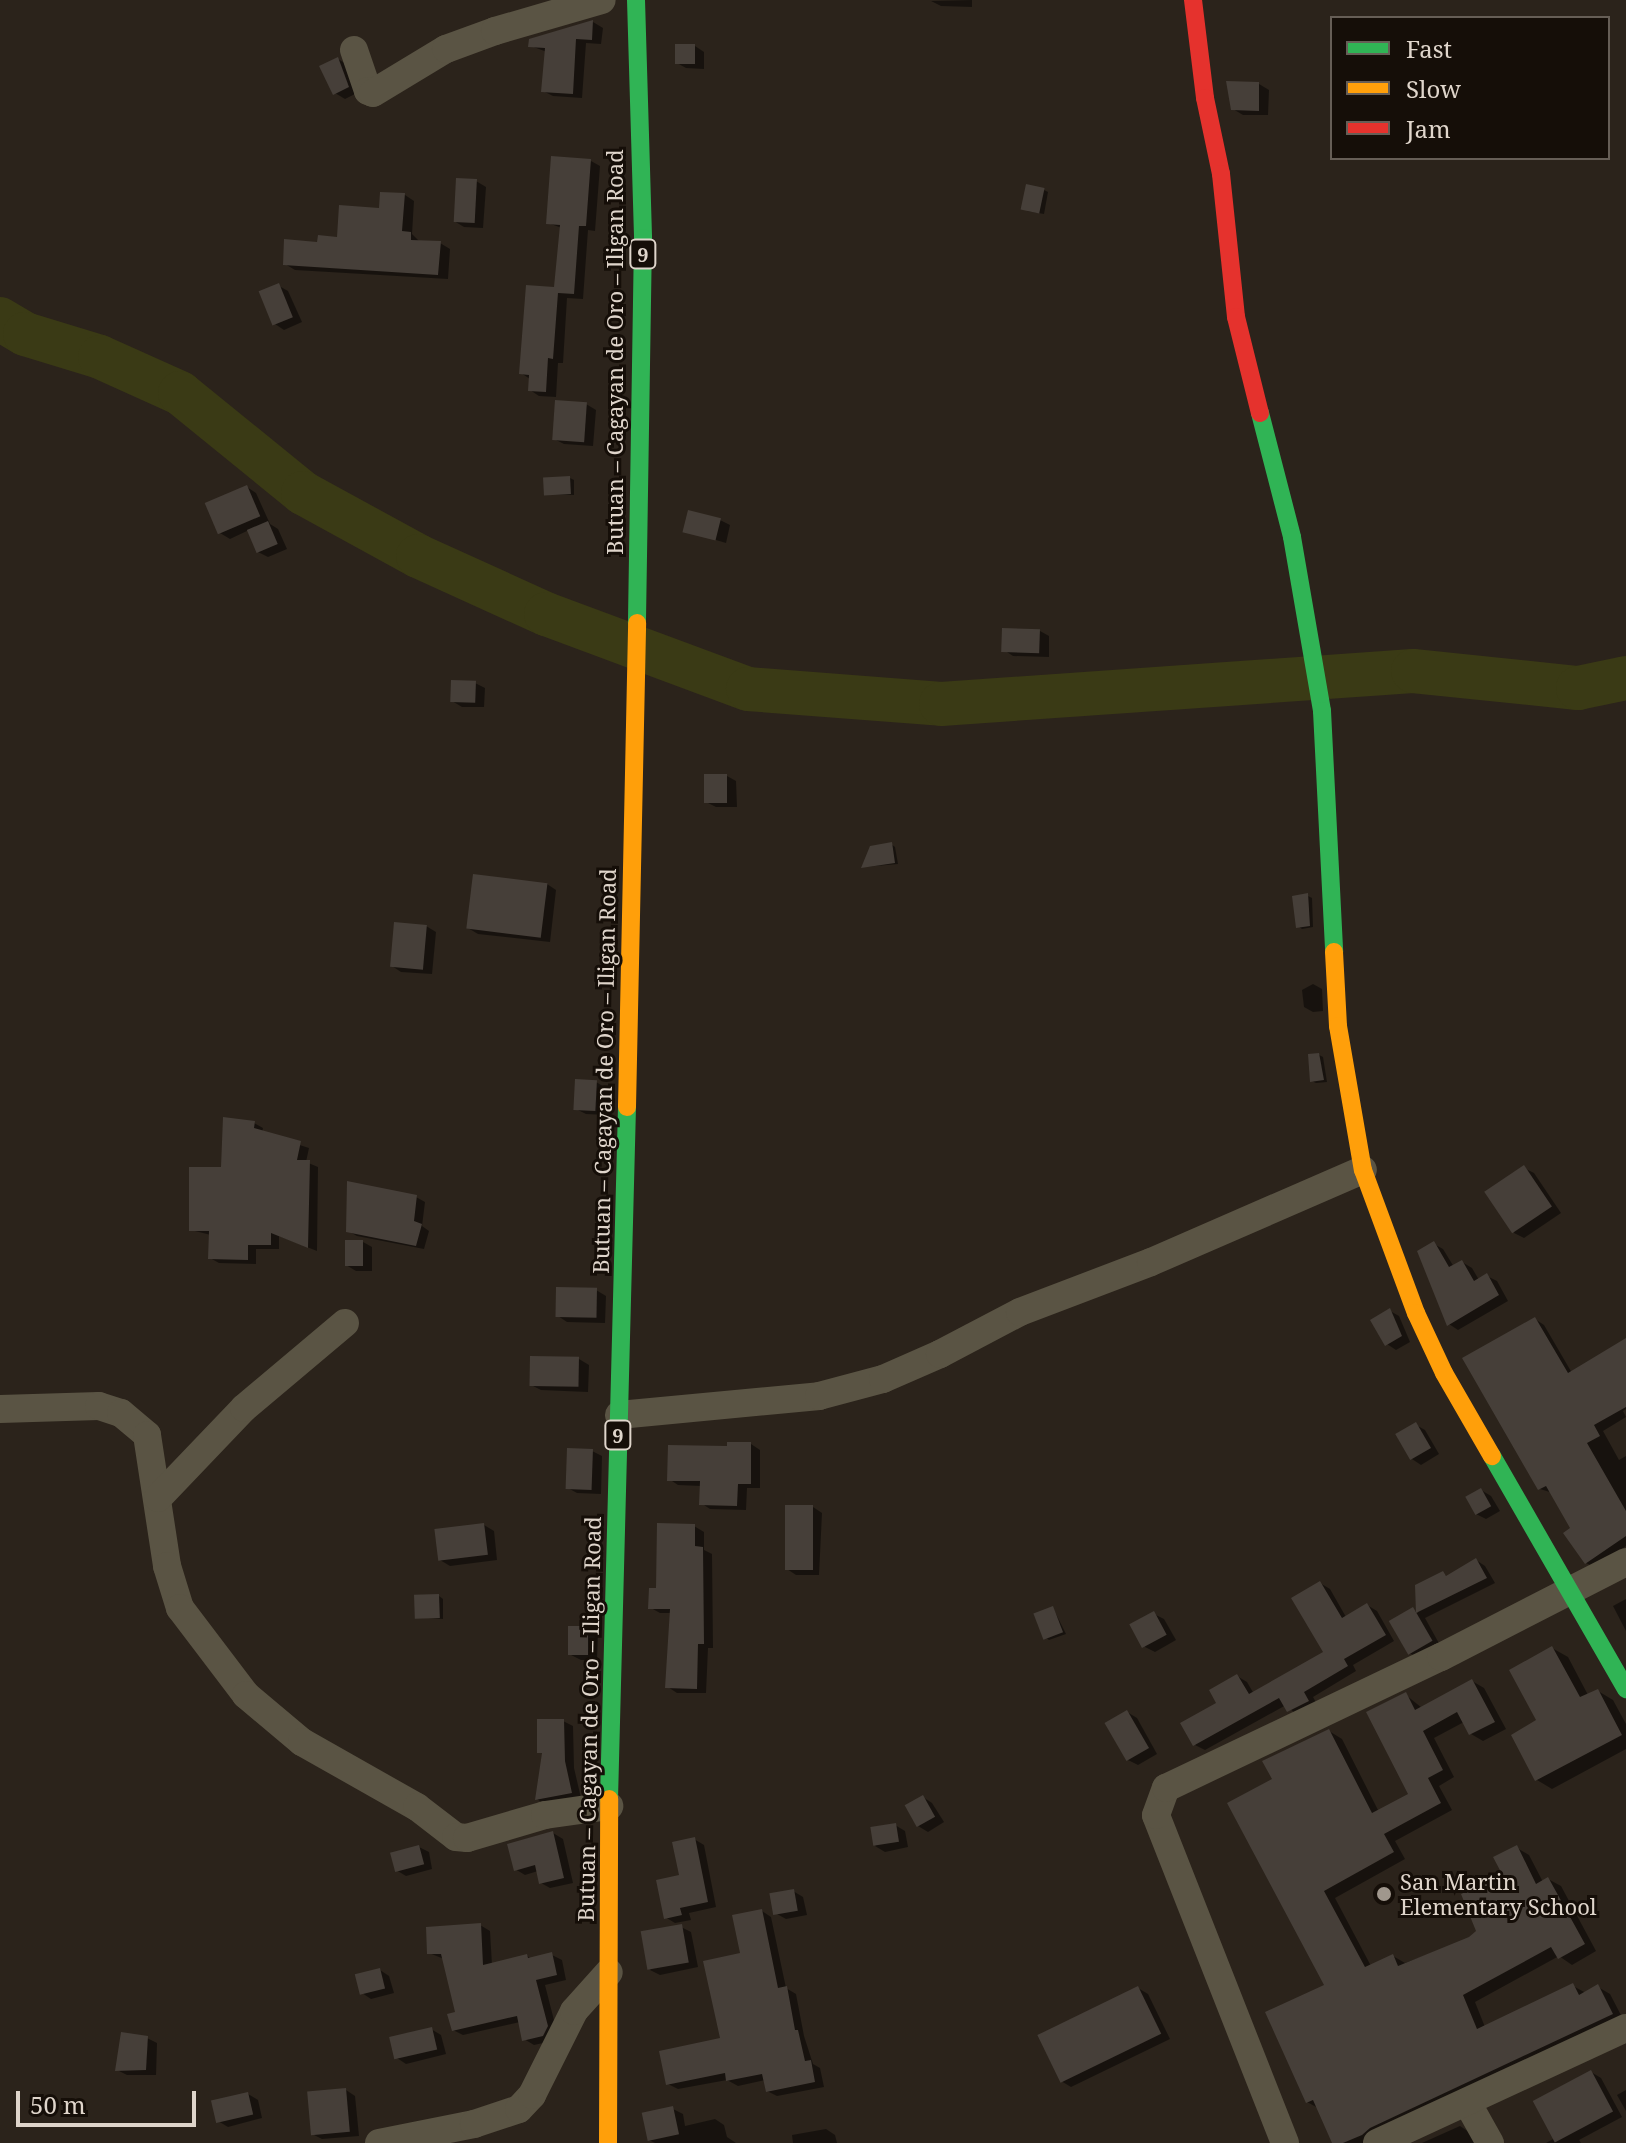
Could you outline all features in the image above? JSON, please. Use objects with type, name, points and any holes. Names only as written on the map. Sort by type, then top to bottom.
[{"type":"main road","name":"Butuan – Cagayan de Oro – Iligan Road","points":[[608,2143],[609,1806],[636,728],[643,238],[636,0]]},
{"type":"main road","points":[[1193,0],[1205,98],[1221,174],[1236,317],[1292,537],[1322,711],[1338,1026],[1363,1170],[1416,1313],[1444,1373],[1626,1689]]},
{"type":"street","points":[[354,50],[368,91],[373,93],[446,49],[495,31],[602,0]]},
{"type":"street","points":[[619,1415],[819,1396],[883,1379],[940,1354],[1020,1312],[1151,1262],[1363,1170]]},
{"type":"street","points":[[158,1498],[244,1408],[345,1323]]},
{"type":"street","points":[[0,1409],[99,1406],[121,1413],[138,1425],[151,1443],[167,1566],[180,1608],[246,1695],[302,1742],[417,1807],[456,1837],[467,1838],[545,1815],[609,1806]]},
{"type":"street","points":[[1285,2143],[1156,1815],[1166,1788],[1626,1562]]},
{"type":"street","points":[[379,2143],[474,2124],[519,2109],[532,2095],[574,2011],[609,1972]]},
{"type":"street","points":[[1377,2143],[1626,2028]]},
{"type":"street","points":[[1467,2102],[1490,2143]]},
{"type":"building","points":[[593,20],[592,40],[576,39],[573,94],[541,92],[545,48],[528,47],[529,39]]},
{"type":"building","points":[[675,44],[695,44],[695,64],[675,64]]},
{"type":"building","points":[[338,57],[349,87],[333,95],[319,66]]},
{"type":"building","points":[[1226,81],[1259,82],[1259,111],[1231,110]]},
{"type":"building","points":[[551,156],[591,159],[586,226],[579,226],[574,294],[558,293],[553,359],[548,358],[546,392],[528,391],[529,375],[519,374],[526,285],[554,287],[560,225],[546,224]]},
{"type":"building","points":[[456,178],[477,179],[475,223],[454,222]]},
{"type":"building","points":[[1026,184],[1045,188],[1039,213],[1021,209]]},
{"type":"building","points":[[380,192],[405,193],[402,231],[411,232],[411,240],[441,241],[438,275],[283,265],[284,239],[317,242],[318,235],[337,237],[339,205],[379,208]]},
{"type":"building","points":[[279,283],[293,317],[272,326],[259,291]]},
{"type":"building","points":[[555,400],[587,402],[584,442],[552,440]]},
{"type":"building","points":[[570,476],[571,494],[544,495],[543,477]]},
{"type":"building","points":[[247,485],[260,516],[218,534],[205,503]]},
{"type":"building","points":[[688,510],[721,518],[715,541],[682,532]]},
{"type":"building","points":[[268,521],[278,544],[257,553],[247,530]]},
{"type":"building","points":[[1002,628],[1040,629],[1039,653],[1001,652]]},
{"type":"building","points":[[451,680],[476,681],[475,703],[450,702]]},
{"type":"building","points":[[704,774],[727,774],[727,803],[704,803]]},
{"type":"building","points":[[892,842],[895,863],[861,868],[870,846]]},
{"type":"building","points":[[473,874],[547,883],[541,938],[466,929]]},
{"type":"building","points":[[1308,893],[1310,926],[1296,928],[1292,896]]},
{"type":"building","points":[[394,922],[427,925],[423,970],[390,967]]},
{"type":"building","points":[[1319,1053],[1324,1080],[1310,1082],[1308,1054]]},
{"type":"building","points":[[575,1079],[597,1080],[595,1111],[573,1110]]},
{"type":"building","points":[[223,1117],[255,1121],[254,1128],[301,1141],[297,1160],[310,1160],[308,1248],[271,1233],[271,1245],[248,1245],[248,1260],[208,1259],[209,1231],[189,1231],[189,1167],[221,1167]]},
{"type":"building","points":[[1524,1165],[1552,1206],[1512,1233],[1484,1192]]},
{"type":"building","points":[[347,1181],[417,1195],[414,1221],[422,1224],[416,1246],[346,1232]]},
{"type":"building","points":[[345,1240],[363,1240],[363,1266],[345,1266]]},
{"type":"building","points":[[1434,1241],[1449,1267],[1462,1260],[1474,1281],[1487,1273],[1499,1295],[1447,1326],[1417,1251]]},
{"type":"building","points":[[556,1287],[597,1288],[596,1318],[555,1317]]},
{"type":"building","points":[[1390,1308],[1402,1336],[1385,1346],[1370,1320]]},
{"type":"building","points":[[1535,1317],[1568,1373],[1626,1338],[1626,1407],[1594,1425],[1600,1436],[1587,1443],[1626,1511],[1626,1536],[1585,1564],[1563,1533],[1570,1528],[1546,1486],[1538,1490],[1462,1358]]},
{"type":"building","points":[[530,1356],[579,1357],[578,1387],[529,1386]]},
{"type":"building","points":[[1416,1422],[1431,1448],[1410,1460],[1395,1434]]},
{"type":"building","points":[[727,1442],[751,1442],[751,1484],[738,1484],[737,1506],[699,1505],[700,1481],[667,1481],[668,1445],[727,1446]]},
{"type":"building","points":[[567,1448],[593,1449],[592,1490],[566,1489]]},
{"type":"building","points":[[1481,1488],[1491,1506],[1475,1515],[1465,1497]]},
{"type":"building","points":[[785,1505],[813,1505],[813,1570],[785,1570]]},
{"type":"building","points":[[484,1523],[488,1555],[438,1561],[434,1529]]},
{"type":"building","points":[[657,1523],[695,1524],[695,1546],[703,1547],[704,1644],[698,1644],[697,1689],[665,1688],[670,1609],[648,1609],[649,1588],[656,1588]]},
{"type":"building","points":[[1476,1558],[1487,1578],[1416,1613],[1415,1585],[1443,1571],[1446,1576]]},
{"type":"building","points":[[1320,1581],[1342,1618],[1367,1603],[1386,1635],[1344,1659],[1348,1666],[1304,1692],[1309,1701],[1287,1712],[1279,1698],[1193,1746],[1180,1723],[1216,1703],[1209,1690],[1237,1674],[1249,1694],[1323,1652],[1291,1598]]},
{"type":"building","points":[[439,1594],[440,1618],[415,1619],[414,1595]]},
{"type":"building","points":[[1053,1606],[1063,1632],[1043,1640],[1033,1614]]},
{"type":"building","points":[[1413,1607],[1432,1641],[1408,1655],[1389,1621]]},
{"type":"building","points":[[1154,1611],[1167,1635],[1142,1648],[1129,1624]]},
{"type":"building","points":[[568,1626],[588,1626],[588,1655],[568,1655]]},
{"type":"building","points":[[1552,1646],[1580,1697],[1598,1689],[1622,1735],[1535,1781],[1511,1735],[1536,1720],[1509,1670]]},
{"type":"building","points":[[1472,1679],[1495,1722],[1469,1735],[1457,1712],[1423,1731],[1443,1770],[1428,1778],[1441,1803],[1384,1834],[1394,1852],[1324,1891],[1365,1967],[1393,1954],[1398,1966],[1469,1937],[1476,1931],[1461,1894],[1503,1876],[1493,1857],[1517,1845],[1536,1884],[1548,1877],[1585,1944],[1558,1959],[1551,1947],[1463,1995],[1477,2029],[1573,1983],[1579,1995],[1598,1984],[1613,2014],[1370,2128],[1362,2135],[1343,2143],[1332,2143],[1313,2100],[1306,2103],[1265,2012],[1324,1985],[1227,1803],[1272,1779],[1262,1761],[1329,1729],[1372,1813],[1408,1794],[1366,1712],[1406,1692],[1415,1710]]},
{"type":"building","points":[[1127,1710],[1149,1748],[1126,1761],[1104,1723]]},
{"type":"building","points":[[537,1719],[564,1719],[565,1761],[572,1793],[535,1800],[542,1753],[537,1753]]},
{"type":"building","points":[[923,1795],[935,1817],[917,1827],[905,1805]]},
{"type":"building","points":[[896,1823],[899,1842],[873,1846],[870,1827]]},
{"type":"building","points":[[553,1831],[564,1878],[539,1884],[535,1865],[514,1871],[507,1844]]},
{"type":"building","points":[[695,1837],[708,1902],[680,1908],[682,1915],[664,1919],[656,1880],[679,1875],[672,1842]]},
{"type":"building","points":[[419,1845],[424,1864],[395,1872],[390,1853]]},
{"type":"building","points":[[794,1889],[798,1911],[773,1915],[769,1893]]},
{"type":"building","points":[[762,1909],[778,1988],[787,1986],[795,2030],[798,2030],[805,2061],[811,2060],[815,2082],[766,2092],[762,2074],[726,2081],[725,2073],[666,2085],[659,2051],[720,2038],[703,1961],[740,1953],[732,1915]]},
{"type":"building","points":[[481,1923],[483,1965],[527,1954],[528,1958],[552,1952],[557,1975],[536,1980],[548,2026],[543,2036],[522,2041],[517,2016],[452,2031],[447,2014],[455,2012],[441,1954],[427,1954],[426,1927]]},
{"type":"building","points":[[682,1924],[689,1962],[647,1970],[641,1931]]},
{"type":"building","points":[[380,1968],[385,1988],[360,1995],[355,1974]]},
{"type":"building","points":[[1138,1986],[1161,2034],[1061,2083],[1037,2035]]},
{"type":"building","points":[[432,2027],[437,2049],[394,2059],[389,2037]]},
{"type":"building","points":[[121,2032],[148,2036],[146,2070],[115,2071]]},
{"type":"building","points":[[1591,2070],[1613,2111],[1555,2142],[1533,2101]]},
{"type":"building","points":[[346,2088],[350,2132],[311,2135],[307,2091]]},
{"type":"building","points":[[248,2092],[253,2114],[216,2123],[211,2101]]},
{"type":"building","points":[[673,2106],[679,2134],[648,2141],[642,2113]]},
{"type":"waterway","points":[[0,319],[25,334],[100,357],[180,393],[303,493],[418,556],[546,614],[748,689],[941,704],[1413,671],[1578,688],[1626,678]]},
{"type":"traffic: fast","points":[[636,0],[643,238],[637,623]]},
{"type":"traffic: fast","points":[[1260,413],[1292,537],[1322,711],[1334,952]]},
{"type":"traffic: fast","points":[[609,1799],[627,1107]]},
{"type":"traffic: fast","points":[[1492,1456],[1626,1689]]},
{"type":"traffic: slow","points":[[627,1107],[637,623]]},
{"type":"traffic: slow","points":[[1334,952],[1338,1026],[1363,1170],[1416,1313],[1444,1373],[1492,1456]]},
{"type":"traffic: slow","points":[[608,2143],[609,1799]]},
{"type":"traffic: jam","points":[[1193,0],[1205,98],[1221,174],[1236,317],[1260,413]]},
{"type":"place","name":"San Martin Elementary School","points":[[1384,1894]]}]
